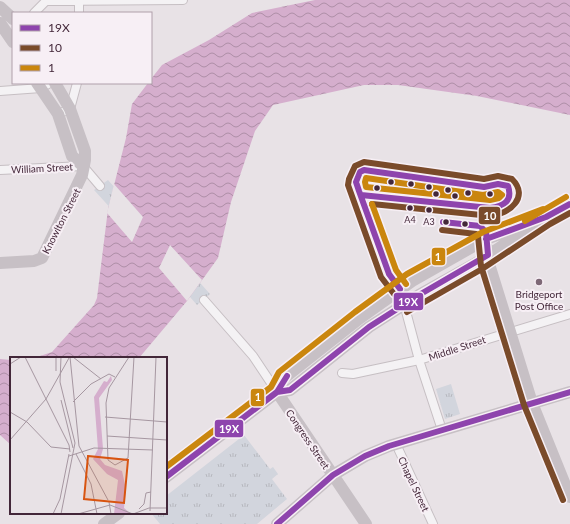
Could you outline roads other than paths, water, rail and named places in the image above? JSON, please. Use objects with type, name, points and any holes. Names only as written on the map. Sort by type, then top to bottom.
[{"type":"main road","points":[[0,7],[12,18]]},
{"type":"main road","points":[[0,22],[12,36]]},
{"type":"main road","points":[[43,85],[58,114],[72,156],[83,166],[85,151],[70,109],[56,84]]},
{"type":"main road","name":"Knowlton Street","points":[[0,263],[34,261],[42,258],[80,182],[83,166]]},
{"type":"main road","points":[[277,392],[290,390],[369,327],[403,305],[488,255],[546,217],[570,204]]},
{"type":"main road","points":[[167,476],[277,392],[284,378],[360,318],[400,289],[486,239],[546,217]]},
{"type":"main road","points":[[486,239],[488,255],[532,403],[570,497]]},
{"type":"main road","name":"Congress Street","points":[[277,392],[366,524]]},
{"type":"main road","points":[[277,524],[333,475],[365,456],[396,444],[570,392]]},
{"type":"main road","points":[[104,524],[118,514]]},
{"type":"street","points":[[35,12],[46,1],[183,0]]},
{"type":"street","points":[[79,1],[79,12]]},
{"type":"street","points":[[58,114],[70,109],[77,84]]},
{"type":"street","points":[[0,91],[43,85]]},
{"type":"street","points":[[83,166],[100,186]]},
{"type":"street","name":"William Street","points":[[0,170],[83,166]]},
{"type":"street","points":[[400,289],[403,305],[419,360],[442,430]]},
{"type":"street","name":"Congress Street","points":[[204,300],[253,356],[277,392]]},
{"type":"street","name":"Middle Street","points":[[342,374],[353,374],[419,360],[510,331],[570,314]]},
{"type":"street","name":"Chapel Street","points":[[396,444],[433,524]]},
{"type":"water","points":[[315,0],[570,0],[570,115],[477,96],[398,85],[364,85],[273,105],[255,131],[231,202],[218,258],[187,301],[140,357],[37,357],[52,352],[94,305],[97,298],[108,209],[126,138],[132,104],[147,84],[152,84],[152,78],[162,65],[209,40],[252,13]]},
{"type":"water","points":[[0,359],[10,360],[10,444],[0,435]]},
{"type":"place","name":"A4","points":[[410,208]]},
{"type":"place","name":"A3","points":[[429,210]]},
{"type":"place","name":"Bridgeport Post Office","points":[[539,282]]}]
